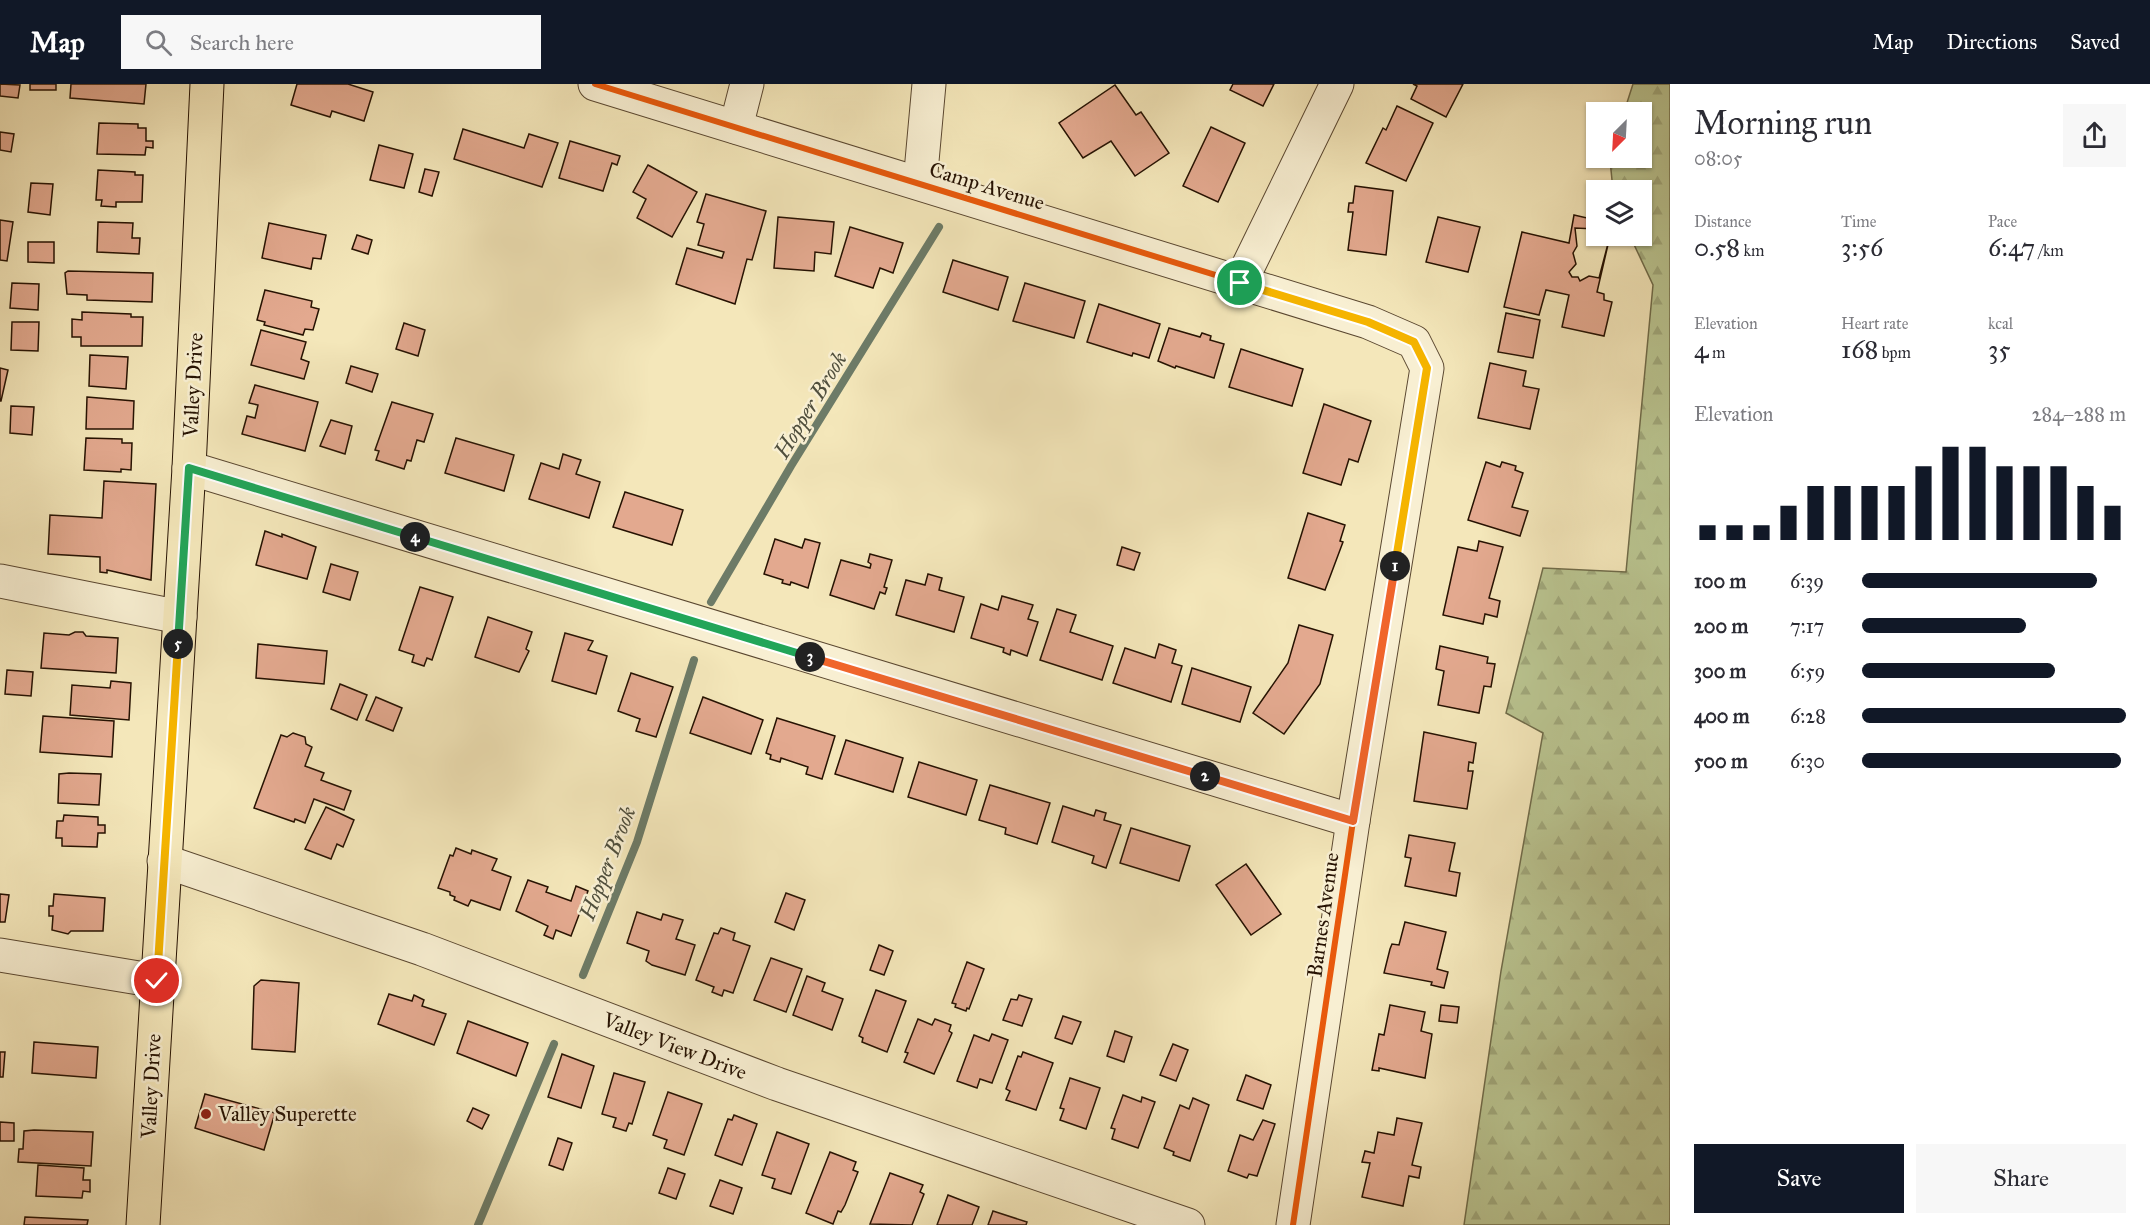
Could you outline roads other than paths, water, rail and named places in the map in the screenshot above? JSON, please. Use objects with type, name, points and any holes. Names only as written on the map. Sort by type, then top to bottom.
[{"type":"main road","name":"Valley Drive","points":[[143,1225],[189,468],[207,84]]},
{"type":"street","name":"Camp Avenue","points":[[595,84],[1368,322]]},
{"type":"street","points":[[736,127],[747,84]]},
{"type":"street","points":[[920,183],[929,84]]},
{"type":"street","points":[[1240,283],[1337,84]]},
{"type":"street","name":"Barnes Avenue","points":[[1293,1225],[1314,1101],[1353,821],[1427,368],[1414,342],[1368,322]]},
{"type":"street","points":[[189,468],[1353,821]]},
{"type":"street","points":[[0,581],[180,617]]},
{"type":"street","name":"Valley View Drive","points":[[164,861],[422,949],[777,1084],[1188,1225]]},
{"type":"street","points":[[0,955],[157,981]]},
{"type":"waterway","name":"Hopper Brook","points":[[711,602],[791,466],[939,227]]},
{"type":"waterway","name":"Hopper Brook","points":[[583,975],[637,842],[694,660]]},
{"type":"waterway","name":"Hopper Brook","points":[[478,1225],[554,1044]]},
{"type":"place","name":"Valley Superette","points":[[206,1114]]}]
